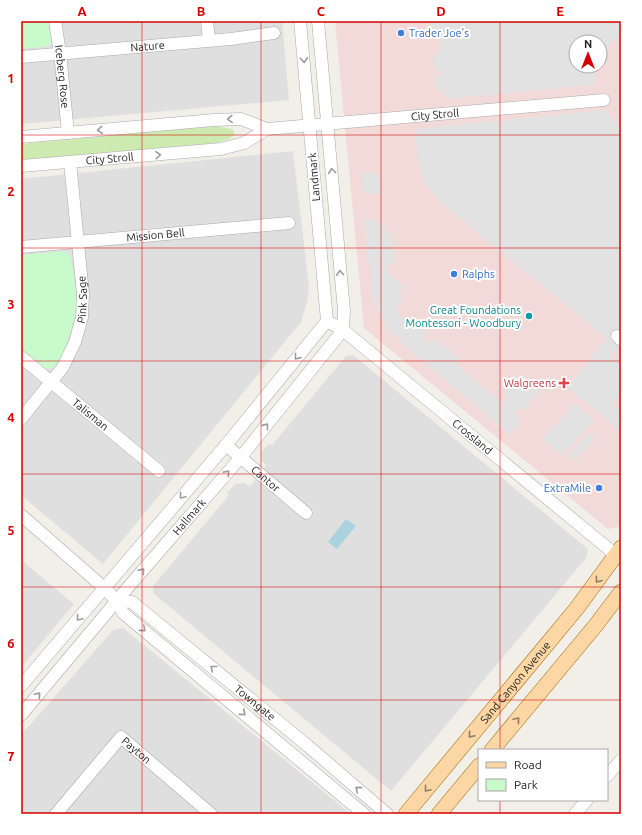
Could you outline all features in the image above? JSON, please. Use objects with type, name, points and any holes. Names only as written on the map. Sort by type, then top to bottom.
[{"type":"main road","name":"Sand Canyon Avenue","points":[[406,814],[577,608],[618,552]]},
{"type":"main road","points":[[493,749],[596,625],[621,592]]},
{"type":"main road","points":[[440,814],[478,767]]},
{"type":"street","name":"Iceberg Rose","points":[[55,21],[60,53],[68,133]]},
{"type":"street","points":[[207,21],[209,40]]},
{"type":"street","name":"Landmark","points":[[300,21],[327,320]]},
{"type":"street","name":"Landmark","points":[[318,21],[344,311],[343,330]]},
{"type":"street","name":"Nature","points":[[21,57],[274,33]]},
{"type":"street","name":"City Stroll","points":[[21,137],[214,120],[241,119],[266,129],[328,125],[604,100]]},
{"type":"street","name":"City Stroll","points":[[21,166],[220,149],[244,143],[266,129]]},
{"type":"street","name":"Pink Sage","points":[[21,419],[63,367],[70,355],[82,317],[83,294],[70,162]]},
{"type":"street","name":"Mission Bell","points":[[21,246],[290,223]]},
{"type":"street","name":"Hallmark","points":[[21,686],[226,445],[327,320]]},
{"type":"street","name":"Crossland","points":[[327,320],[343,330],[618,552]]},
{"type":"street","name":"Hallmark","points":[[21,715],[241,457],[343,330]]},
{"type":"street","name":"Talisman","points":[[21,357],[159,471]]},
{"type":"street","name":"Cantor","points":[[226,445],[306,513]]},
{"type":"street","name":"Towngate","points":[[21,515],[104,587],[117,601],[123,613],[364,814]]},
{"type":"street","name":"Towngate","points":[[117,601],[132,602],[308,746],[387,814]]},
{"type":"street","name":"Payton","points":[[56,814],[121,737],[211,814]]},
{"type":"street","points":[[608,775],[621,760]]},
{"type":"street","points":[[576,814],[586,801]]},
{"type":"shaded area","points":[[21,21],[282,21],[289,100],[21,124]]},
{"type":"shaded area","points":[[335,21],[621,21],[621,524],[619,527],[608,529],[364,328]]},
{"type":"shaded area","points":[[432,21],[621,21],[621,33],[608,47],[608,34],[568,34],[568,74],[596,74],[593,85],[445,99],[444,90],[437,91],[435,77],[442,74],[433,66],[435,55],[441,50],[439,48],[443,42],[425,29]]},
{"type":"shaded area","points":[[606,110],[621,129],[621,344],[609,358],[621,365],[621,393],[611,403],[621,411],[621,431],[568,388],[606,338],[444,205],[424,184],[418,156],[415,129]]},
{"type":"shaded area","points":[[293,151],[309,287],[307,302],[301,322],[103,564],[21,495],[21,179]]},
{"type":"shaded area","points":[[369,172],[370,174],[378,174],[380,194],[362,192],[364,186],[362,185],[361,173]]},
{"type":"shaded area","points":[[371,219],[384,227],[385,233],[392,233],[395,263],[388,264],[389,275],[404,287],[397,295],[404,301],[400,306],[397,304],[396,307],[405,323],[414,330],[419,325],[427,333],[424,337],[430,343],[435,339],[460,359],[456,364],[499,401],[504,402],[508,399],[503,395],[513,384],[518,388],[525,380],[539,391],[523,411],[518,408],[513,413],[522,421],[509,434],[399,341],[403,337],[402,335],[400,334],[396,339],[385,326],[373,300],[364,220]]},
{"type":"shaded area","points":[[353,355],[588,549],[586,558],[391,791],[153,593],[153,586],[229,495],[227,493],[235,484],[245,483],[250,487],[266,465],[262,461],[261,452],[269,444],[272,445],[346,356]]},
{"type":"shaded area","points":[[575,403],[594,421],[562,456],[543,439]]},
{"type":"shaded area","points":[[588,433],[595,439],[574,461],[568,455]]},
{"type":"shaded area","points":[[21,560],[74,604],[21,667]]},
{"type":"shaded area","points":[[123,628],[351,814],[21,814],[21,735],[113,630]]},
{"type":"green space","points":[[21,21],[48,21],[51,41],[49,46],[21,49]]},
{"type":"green space","points":[[215,126],[232,129],[234,135],[229,139],[216,143],[21,161],[21,144]]},
{"type":"green space","points":[[63,251],[68,253],[71,257],[76,306],[74,320],[62,356],[54,367],[47,369],[21,348],[21,255]]},
{"type":"water","points":[[346,519],[356,526],[337,549],[328,542]]},
{"type":"place","name":"Trader Joe's","points":[[401,33]]},
{"type":"place","name":"Ralphs","points":[[454,274]]},
{"type":"place","name":"Great Foundations Montessori - Woodbury","points":[[529,316]]},
{"type":"place","name":"Walgreens","points":[[564,383]]},
{"type":"place","name":"ExtraMile","points":[[599,488]]}]
